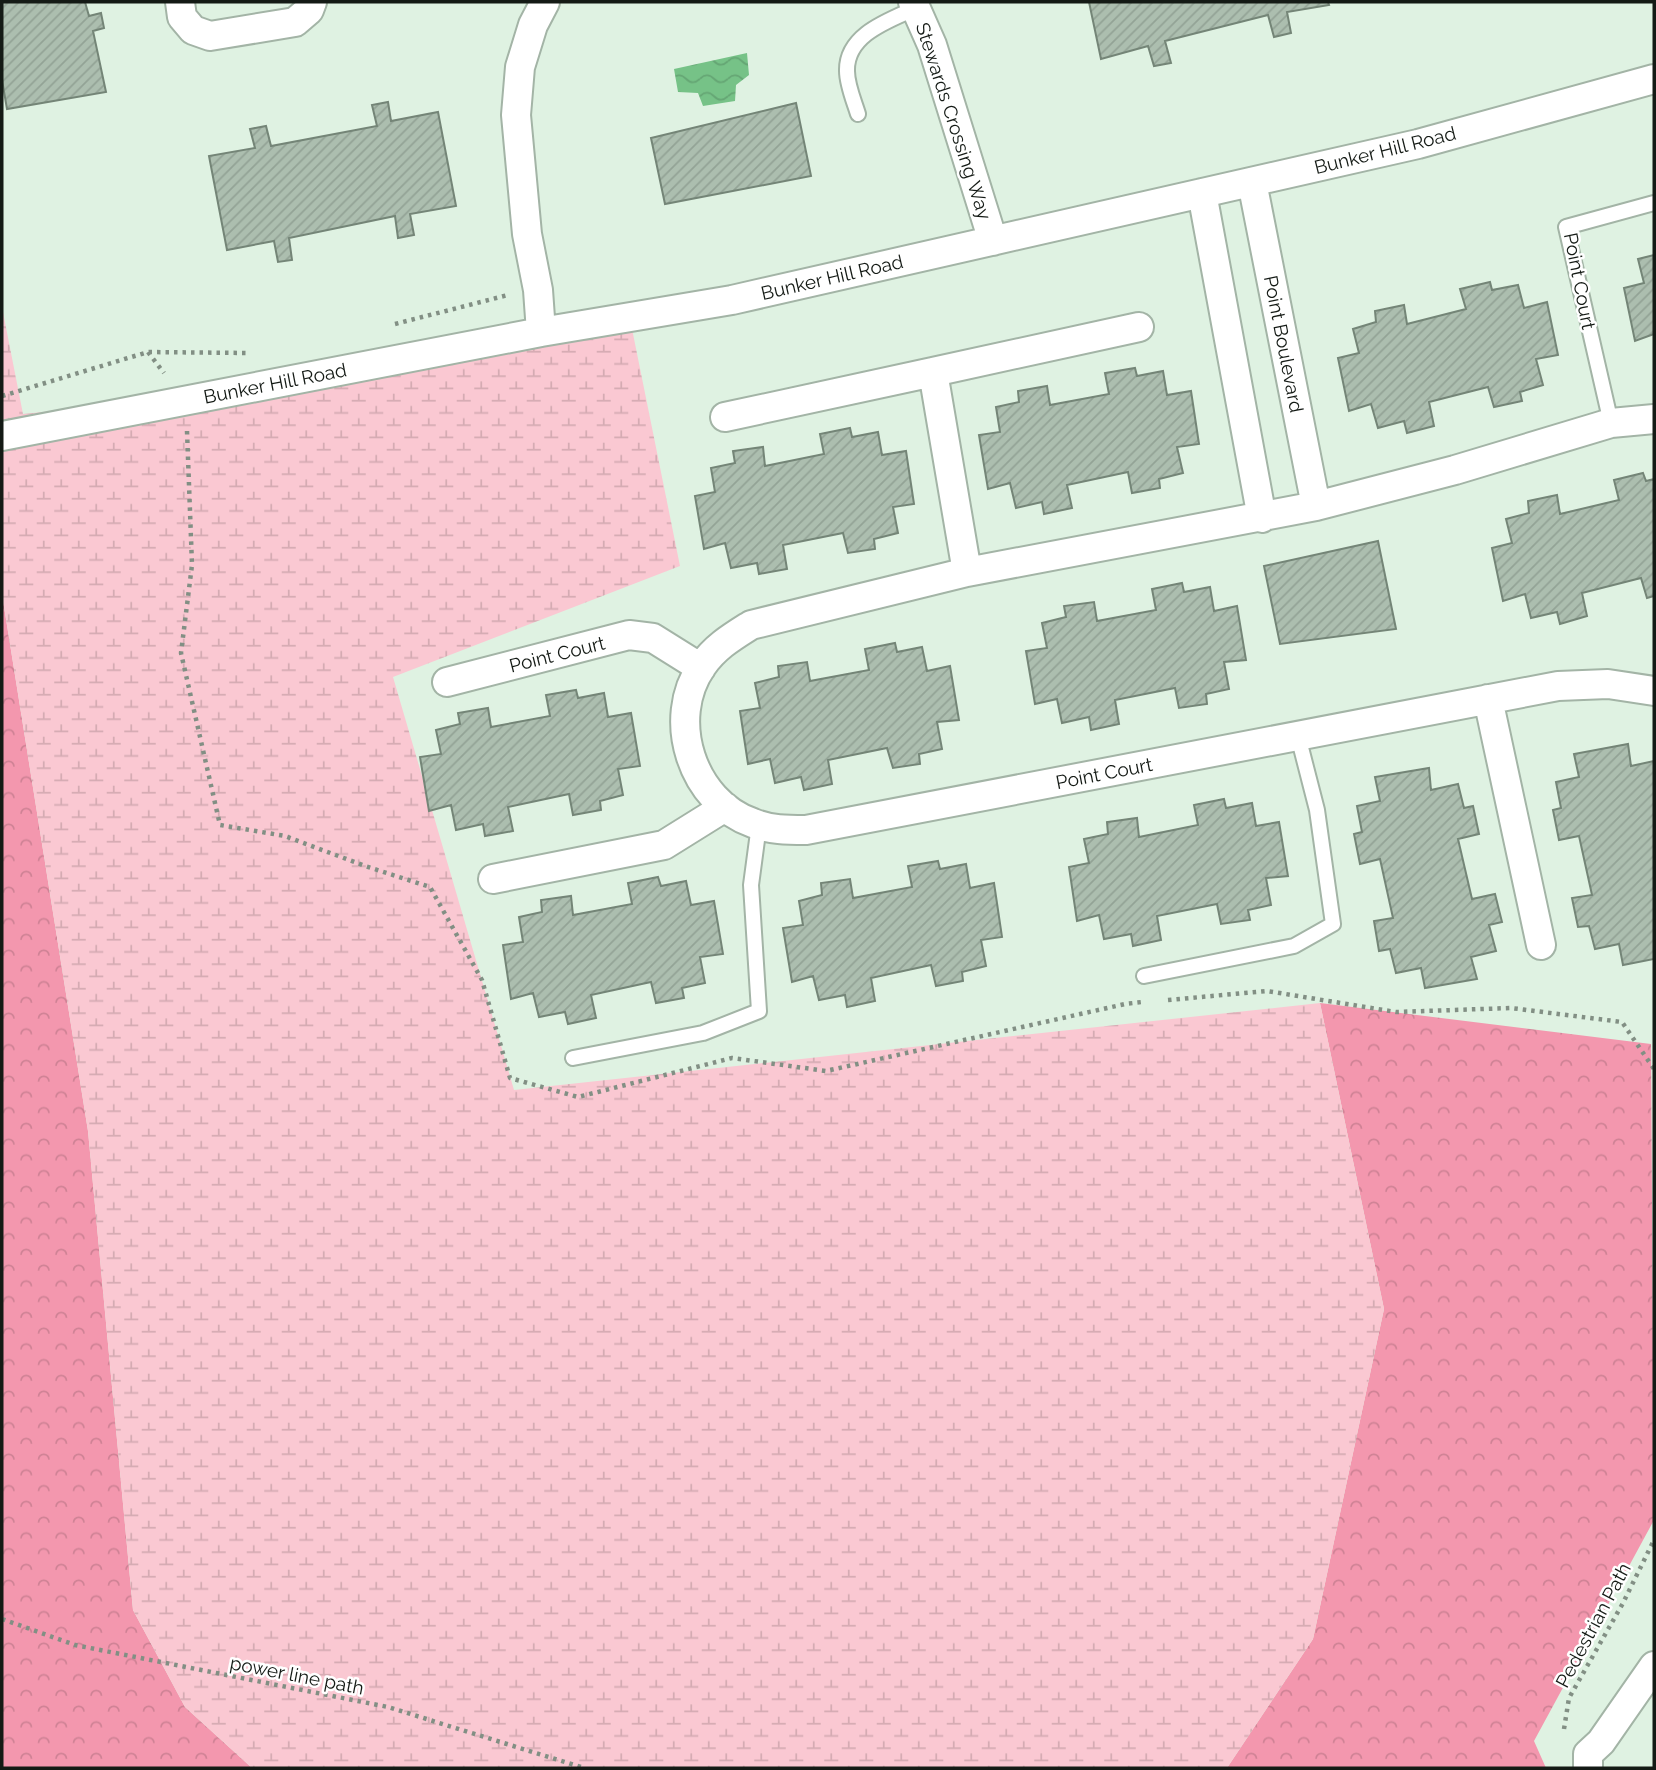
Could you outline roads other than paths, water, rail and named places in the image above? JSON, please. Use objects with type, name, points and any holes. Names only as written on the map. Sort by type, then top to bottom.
[{"type":"street","points":[[180,2],[182,17],[193,30],[210,36],[295,22],[309,10],[312,2]]},
{"type":"street","points":[[541,332],[538,288],[527,234],[516,115],[520,67],[533,25],[545,2]]},
{"type":"street","name":"Stewards Crossing Way","points":[[915,5],[932,45],[993,241]]},
{"type":"street","name":"Bunker Hill Road","points":[[2,436],[541,332],[732,300],[1418,144],[1654,79]]},
{"type":"street","name":"Point Boulevard","points":[[1252,182],[1316,506]]},
{"type":"street","points":[[1202,193],[1262,518]]},
{"type":"street","points":[[725,417],[1139,327]]},
{"type":"street","points":[[933,372],[967,572]]},
{"type":"street","name":"Point Court","points":[[1654,419],[1611,423],[1455,470],[1316,506],[967,572],[751,625],[721,644],[701,668],[688,697],[685,728],[690,758],[703,784],[724,807],[750,823],[781,831],[806,830],[1558,685],[1608,684],[1654,691]]},
{"type":"street","name":"Point Court","points":[[447,682],[629,635],[653,638],[701,668]]},
{"type":"street","points":[[1488,699],[1541,945]]},
{"type":"street","points":[[493,879],[664,845],[724,807]]},
{"type":"street","points":[[1588,1768],[1588,1754],[1601,1742],[1654,1666]]},
{"type":"lane","points":[[858,114],[847,71],[851,52],[870,29],[915,5]]},
{"type":"lane","name":"Point Court","points":[[1611,423],[1566,227],[1654,203]]},
{"type":"lane","points":[[1144,976],[1294,946],[1333,924],[1317,810],[1298,736]]},
{"type":"lane","points":[[573,1058],[703,1033],[759,1011],[751,885],[759,825]]},
{"type":"water","points":[[747,53],[749,75],[736,85],[735,101],[703,106],[698,93],[678,92],[674,69]]}]
